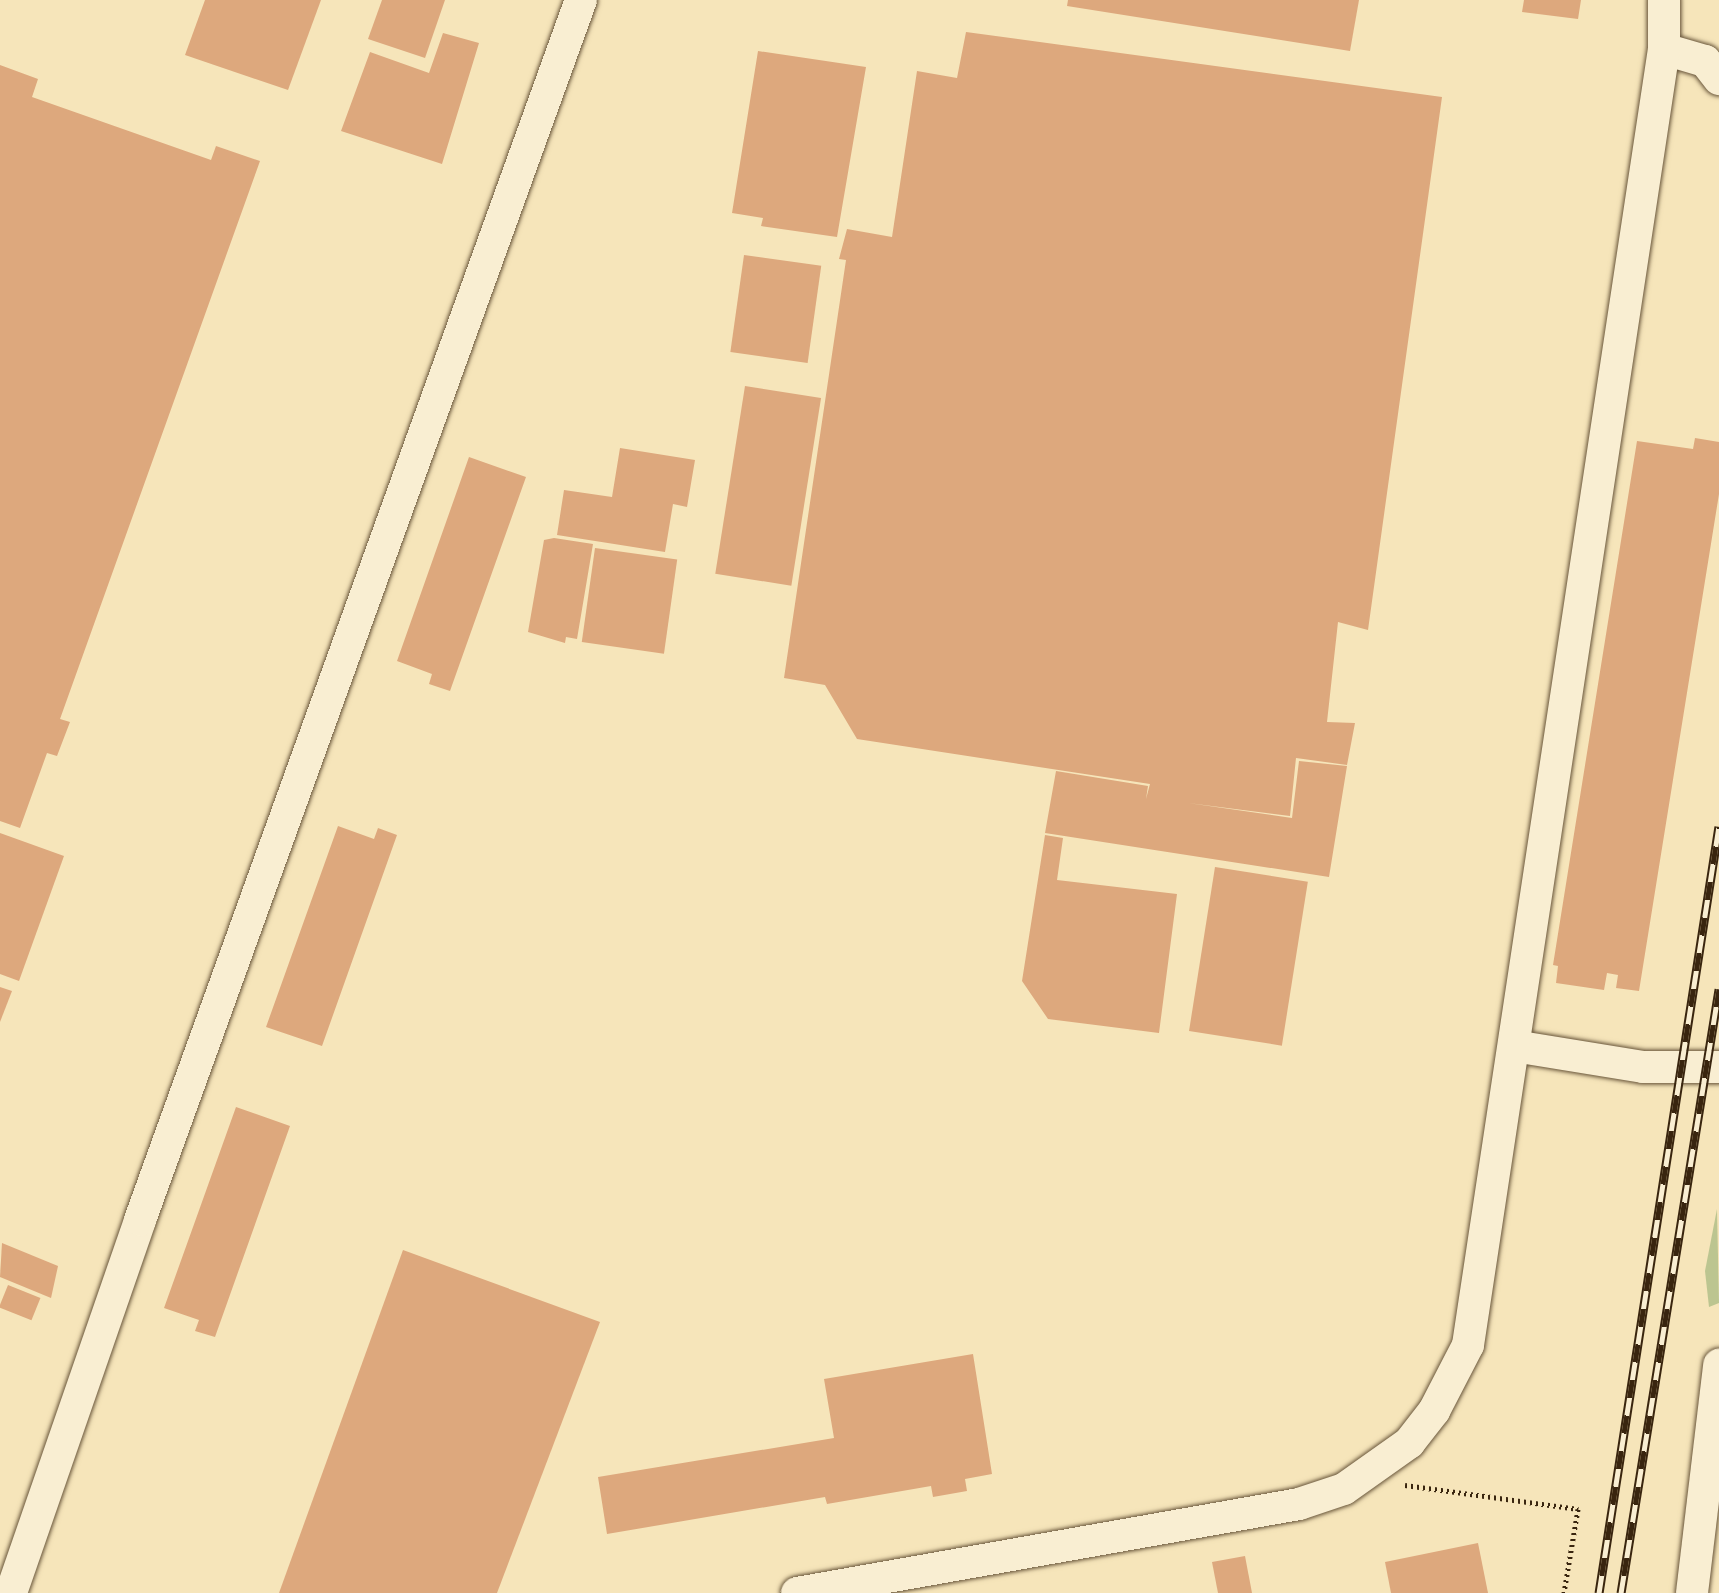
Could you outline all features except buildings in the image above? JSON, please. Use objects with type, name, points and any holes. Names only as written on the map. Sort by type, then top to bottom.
[{"type":"street","points":[[11,1593],[134,1235],[581,0]]},
{"type":"street","points":[[797,1593],[1299,1504],[1344,1489],[1409,1443],[1434,1411],[1468,1345],[1664,49],[1664,0]]},
{"type":"street","points":[[1664,49],[1705,61],[1719,79]]},
{"type":"street","points":[[1514,1046],[1643,1067],[1719,1067]]},
{"type":"street","points":[[1702,1585],[1719,1365]]},
{"type":"path","points":[[1359,1478],[1578,1509],[1564,1593]]},
{"type":"green space","points":[[1717,1209],[1719,1303],[1709,1307],[1705,1271]]},
{"type":"railway","points":[[1599,1593],[1719,826]]},
{"type":"railway","points":[[1621,1593],[1719,989]]}]
